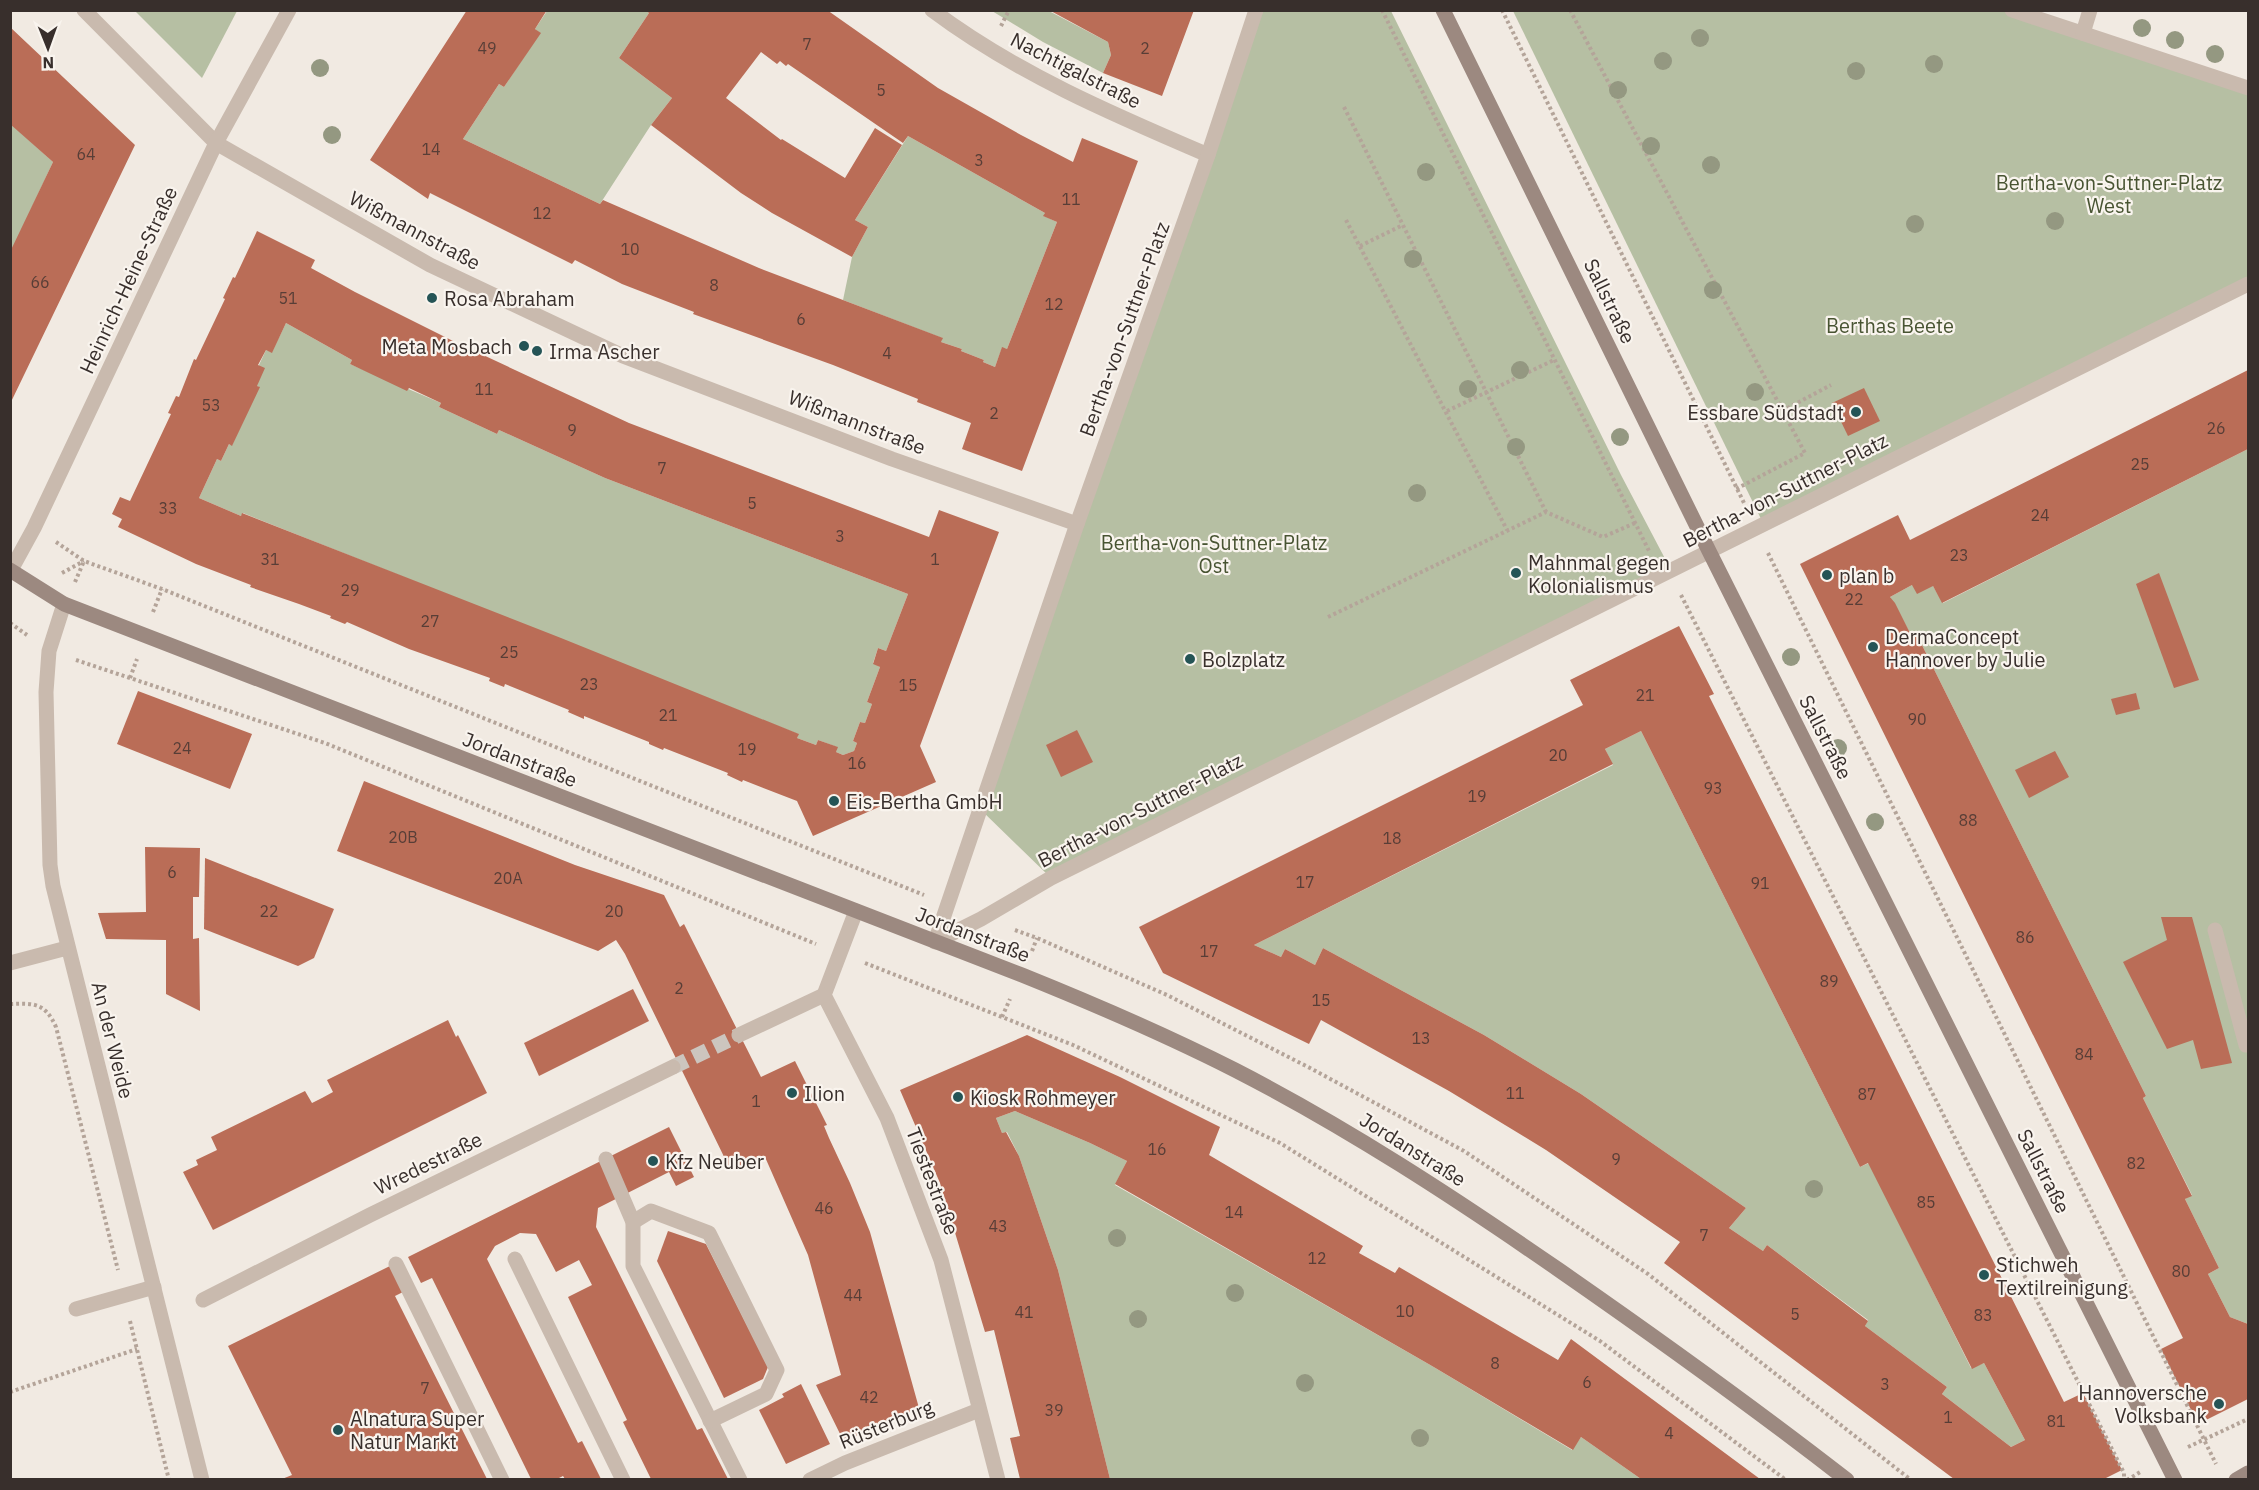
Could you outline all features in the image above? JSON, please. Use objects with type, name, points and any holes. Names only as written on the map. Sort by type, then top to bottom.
[{"type":"street","name":"Wißmannstraße","points":[[84,10],[216,144],[430,264],[623,356],[892,459],[1077,524]]},
{"type":"street","name":"Heinrich-Heine-Straße","points":[[11,570],[34,528],[216,144],[289,10]]},
{"type":"street","name":"Nachtigalstraße","points":[[932,10],[962,33],[1032,75],[1101,110],[1208,155]]},
{"type":"street","name":"Bertha-von-Suttner-Platz","points":[[935,942],[1077,524],[1208,155],[1256,10]]},
{"type":"street","name":"Sallstraße","points":[[1443,10],[1709,551],[2175,1479]]},
{"type":"street","points":[[2012,10],[2248,88]]},
{"type":"street","points":[[2083,33],[2090,10]]},
{"type":"street","name":"Bertha-von-Suttner-Platz","points":[[935,942],[981,919],[1051,878],[2248,284]]},
{"type":"street","name":"Jordanstraße","points":[[11,570],[64,604],[1089,1002],[1235,1070],[1356,1137],[1493,1224],[1680,1354],[1847,1479]]},
{"type":"street","name":"An der Weide","points":[[64,604],[49,651],[46,698],[51,866],[67,948],[202,1479]]},
{"type":"street","points":[[739,1035],[824,995],[856,911]]},
{"type":"street","points":[[2215,930],[2246,1045],[2248,1045]]},
{"type":"street","points":[[10,963],[67,948]]},
{"type":"street","name":"Tiestestraße","points":[[824,995],[886,1118],[941,1260],[998,1479]]},
{"type":"street","name":"Wredestraße","points":[[203,1300],[370,1215],[673,1067]]},
{"type":"street","points":[[606,1159],[633,1222],[633,1266],[740,1479]]},
{"type":"street","points":[[633,1222],[651,1211],[709,1233],[777,1370],[766,1395],[710,1421]]},
{"type":"street","points":[[515,1259],[623,1479]]},
{"type":"street","points":[[396,1264],[502,1479]]},
{"type":"street","points":[[76,1309],[154,1287]]},
{"type":"street","name":"Rüsterburg","points":[[810,1479],[979,1410]]},
{"type":"street","points":[[2236,1479],[2248,1473]]},
{"type":"path","points":[[1382,10],[1650,554],[1669,571],[2114,1452],[2124,1473],[2124,1479]]},
{"type":"path","points":[[1502,10],[2219,1470]]},
{"type":"path","points":[[1570,10],[1805,453],[1737,489]]},
{"type":"path","points":[[1344,107],[1546,512],[1603,537],[1635,523]]},
{"type":"path","points":[[1346,220],[1507,530]]},
{"type":"path","points":[[1360,246],[1403,225]]},
{"type":"path","points":[[1447,411],[1554,360]]},
{"type":"path","points":[[1782,411],[1831,385]]},
{"type":"path","points":[[1328,617],[1546,512]]},
{"type":"path","points":[[34,528],[84,561],[162,589],[949,905]]},
{"type":"path","points":[[10,623],[49,651],[325,743],[840,953],[1073,1045],[1280,1143],[1600,1341],[1786,1479]]},
{"type":"path","points":[[981,919],[1037,938],[1167,995],[1310,1068],[1464,1151],[1648,1274],[1911,1479]]},
{"type":"path","points":[[10,1004],[32,1003],[49,1013],[56,1027],[169,1479]]},
{"type":"path","points":[[10,1392],[137,1349]]},
{"type":"path","points":[[2205,1439],[2248,1419]]},
{"type":"green space","points":[[645,10],[649,13],[619,58],[672,98],[651,125],[600,204],[463,139],[499,84],[504,87],[540,33],[535,29],[547,11]]},
{"type":"green space","points":[[135,11],[237,11],[202,78]]},
{"type":"green space","points":[[992,11],[1049,11],[1108,42],[1111,55],[1103,73],[1043,42]]},
{"type":"green space","name":"Bertha-von-Suttner-Platz Ost","points":[[1254,11],[1391,11],[1621,475],[1671,570],[1051,878],[980,809]]},
{"type":"green space","points":[[1513,11],[2012,11],[2248,88],[2248,284],[1763,523]]},
{"type":"green space","points":[[11,124],[53,162],[11,252]]},
{"type":"green space","points":[[908,136],[1057,222],[1007,349],[1002,348],[995,367],[961,351],[962,349],[941,342],[942,338],[843,300],[852,257],[868,227],[855,220]]},
{"type":"green space","points":[[286,323],[352,360],[350,364],[441,403],[439,407],[497,434],[499,430],[605,478],[908,594],[886,651],[878,648],[873,663],[880,667],[867,702],[872,704],[865,723],[860,722],[853,741],[857,743],[854,751],[843,755],[836,752],[837,747],[818,740],[816,745],[797,738],[798,734],[243,513],[241,516],[199,498],[217,459],[221,461],[229,444],[232,445],[259,387],[257,386],[259,365],[266,350],[272,352]]},
{"type":"green space","points":[[2248,449],[2248,1324],[2230,1317],[2208,1274],[2219,1268],[2185,1199],[2192,1195],[2143,1098],[2146,1096],[1917,635],[1912,637],[1890,597],[1912,585],[1933,586],[1943,603]]},
{"type":"green space","points":[[1641,731],[1860,1167],[1869,1163],[1971,1368],[1984,1363],[2025,1440],[2011,1447],[1942,1394],[1947,1387],[1865,1326],[1868,1320],[1767,1245],[1763,1251],[1729,1228],[1746,1208],[1581,1094],[1484,1035],[1323,948],[1315,965],[1285,949],[1281,957],[1254,945],[1613,765],[1605,749]]},
{"type":"green space","points":[[1015,1111],[1127,1161],[1115,1185],[1432,1366],[1572,1450],[1581,1437],[1641,1479],[1110,1479],[1058,1270],[1019,1156],[1007,1132],[1002,1133],[996,1118]]},
{"type":"building","points":[[467,10],[547,10],[535,29],[541,33],[504,87],[499,84],[463,139],[600,204],[603,200],[759,268],[943,338],[941,342],[962,349],[961,351],[995,367],[1002,347],[1007,349],[1057,222],[1043,216],[1045,213],[908,136],[903,143],[788,64],[786,66],[780,61],[777,64],[761,52],[726,98],[781,140],[845,178],[875,128],[902,145],[855,220],[868,227],[852,257],[772,213],[741,193],[651,125],[672,98],[619,58],[649,13],[645,10],[827,10],[938,88],[1073,162],[1082,138],[1138,161],[1022,471],[962,449],[971,423],[833,365],[693,314],[694,312],[622,284],[575,260],[572,264],[430,193],[428,199],[370,160]]},
{"type":"building","points":[[1049,10],[1194,10],[1162,96],[1103,73],[1111,55],[1108,42]]},
{"type":"building","points":[[10,27],[135,145],[10,404],[10,252],[53,162],[10,124]]},
{"type":"building","points":[[257,231],[315,260],[311,268],[355,292],[453,341],[629,423],[929,537],[939,510],[999,532],[920,746],[936,782],[813,836],[797,801],[743,780],[742,782],[727,775],[728,773],[664,748],[663,750],[649,742],[584,716],[584,719],[568,712],[569,710],[505,684],[504,687],[489,681],[490,678],[409,649],[347,622],[345,624],[330,618],[331,616],[250,587],[251,585],[196,564],[118,527],[122,519],[112,514],[120,497],[130,501],[171,414],[168,413],[176,396],[179,397],[194,359],[196,360],[233,277],[235,278]],"holes":[[[286,323],[352,360],[350,364],[407,391],[409,388],[441,403],[439,407],[497,434],[499,430],[605,478],[908,594],[886,651],[878,648],[873,664],[880,667],[867,702],[872,704],[865,723],[860,722],[853,741],[857,743],[854,751],[843,755],[836,752],[838,747],[818,740],[816,745],[797,738],[799,734],[561,638],[199,498],[217,459],[221,461],[229,444],[232,446],[260,387],[257,386],[265,368],[258,365],[266,350],[272,353]]]},
{"type":"building","points":[[2248,370],[2248,449],[1942,603],[1933,586],[1917,594],[1912,585],[1890,597],[1912,637],[1917,635],[2146,1096],[2143,1098],[2192,1196],[2185,1199],[2219,1268],[2208,1274],[2230,1317],[2248,1324],[2248,1399],[2198,1424],[2161,1349],[2183,1338],[1800,564],[1898,515],[1910,540]]},
{"type":"building","name":"Essbare Südstadt","points":[[1864,388],[1880,421],[1848,436],[1832,403]]},
{"type":"building","points":[[2159,573],[2199,680],[2174,688],[2136,584]]},
{"type":"building","points":[[1679,626],[1714,694],[1709,696],[2064,1402],[2083,1393],[2122,1470],[2104,1479],[1954,1479],[1664,1263],[1680,1242],[1546,1150],[1449,1091],[1321,1020],[1309,1044],[1163,973],[1139,927],[1583,705],[1570,680]],"holes":[[[1641,731],[1860,1167],[1868,1163],[1972,1369],[1984,1363],[2025,1440],[2011,1447],[1942,1394],[1947,1387],[1865,1326],[1868,1321],[1767,1245],[1763,1251],[1729,1228],[1746,1208],[1581,1094],[1484,1035],[1323,948],[1315,965],[1285,949],[1281,957],[1254,945],[1613,764],[1605,749]]]},
{"type":"building","points":[[138,691],[252,734],[230,789],[117,744]]},
{"type":"building","points":[[2136,693],[2140,709],[2116,715],[2111,699]]},
{"type":"building","points":[[1077,730],[1093,762],[1061,777],[1046,745]]},
{"type":"building","points":[[2055,751],[2069,777],[2029,798],[2015,770]]},
{"type":"building","points":[[364,781],[575,865],[664,895],[680,927],[684,924],[761,1077],[795,1061],[827,1125],[824,1126],[870,1232],[919,1408],[844,1442],[816,1385],[841,1375],[808,1255],[765,1157],[731,1171],[625,954],[616,940],[598,951],[337,851]]},
{"type":"building","points":[[145,847],[200,848],[199,897],[193,897],[193,939],[199,938],[200,1011],[166,994],[166,940],[106,939],[98,913],[146,912]]},
{"type":"building","points":[[205,858],[334,909],[314,958],[298,966],[204,929]]},
{"type":"building","points":[[2161,917],[2192,917],[2232,1063],[2201,1069],[2193,1040],[2167,1049],[2123,962],[2167,940]]},
{"type":"building","points":[[633,989],[649,1021],[539,1076],[524,1043]]},
{"type":"building","points":[[448,1020],[487,1093],[213,1230],[183,1172],[198,1165],[196,1160],[217,1150],[211,1137],[305,1091],[312,1103],[333,1092],[327,1080]]},
{"type":"building","points":[[1027,1035],[1120,1077],[1220,1127],[1209,1155],[1363,1246],[1359,1253],[1395,1273],[1399,1267],[1558,1360],[1571,1339],[1760,1479],[1641,1479],[1581,1437],[1573,1450],[1432,1366],[1115,1184],[1127,1161],[1015,1111],[996,1118],[1002,1133],[1006,1132],[1019,1156],[1058,1270],[1110,1479],[1020,1479],[1010,1438],[1020,1436],[994,1330],[985,1332],[940,1183],[900,1090]]},
{"type":"building","points":[[669,1127],[694,1177],[676,1186],[669,1172],[598,1208],[596,1227],[697,1430],[702,1428],[728,1479],[651,1479],[623,1422],[627,1420],[568,1297],[592,1285],[579,1260],[556,1272],[536,1234],[520,1233],[495,1246],[487,1259],[578,1443],[582,1441],[601,1479],[565,1479],[563,1476],[557,1479],[531,1479],[432,1278],[421,1283],[408,1257]]},
{"type":"building","points":[[668,1231],[706,1244],[768,1367],[763,1379],[724,1398],[657,1261]]},
{"type":"building","points":[[394,1264],[407,1290],[395,1296],[487,1479],[282,1479],[292,1475],[228,1346]]},
{"type":"building","points":[[801,1384],[830,1444],[786,1464],[759,1410],[784,1397],[782,1394]]},
{"type":"tunnel","points":[[673,1067],[739,1035]]},
{"type":"place","name":"Rosa Abraham","points":[[432,298]]},
{"type":"place","name":"Meta Mosbach","points":[[524,346]]},
{"type":"place","name":"Irma Ascher","points":[[537,351]]},
{"type":"place","name":"Essbare Südstadt","points":[[1856,412]]},
{"type":"place","name":"Mahnmal gegen Kolonialismus","points":[[1516,573]]},
{"type":"place","name":"plan b","points":[[1827,575]]},
{"type":"place","name":"DermaConcept Hannover by Julie","points":[[1873,647]]},
{"type":"place","name":"Bolzplatz","points":[[1190,659]]},
{"type":"place","name":"Eis-Bertha GmbH","points":[[834,801]]},
{"type":"place","name":"Ilion","points":[[792,1093]]},
{"type":"place","name":"Kiosk Rohmeyer","points":[[958,1097]]},
{"type":"place","name":"Kfz Neuber","points":[[653,1161]]},
{"type":"place","name":"Stichweh Textilreinigung","points":[[1984,1275]]},
{"type":"place","name":"Hannoversche Volksbank","points":[[2219,1404]]},
{"type":"place","name":"Alnatura Super Natur Markt","points":[[338,1430]]},
{"type":"park label","name":"Bertha-von-Suttner-Platz West","points":[[2109,194]]},
{"type":"park label","name":"Berthas Beete","points":[[1890,325]]}]
